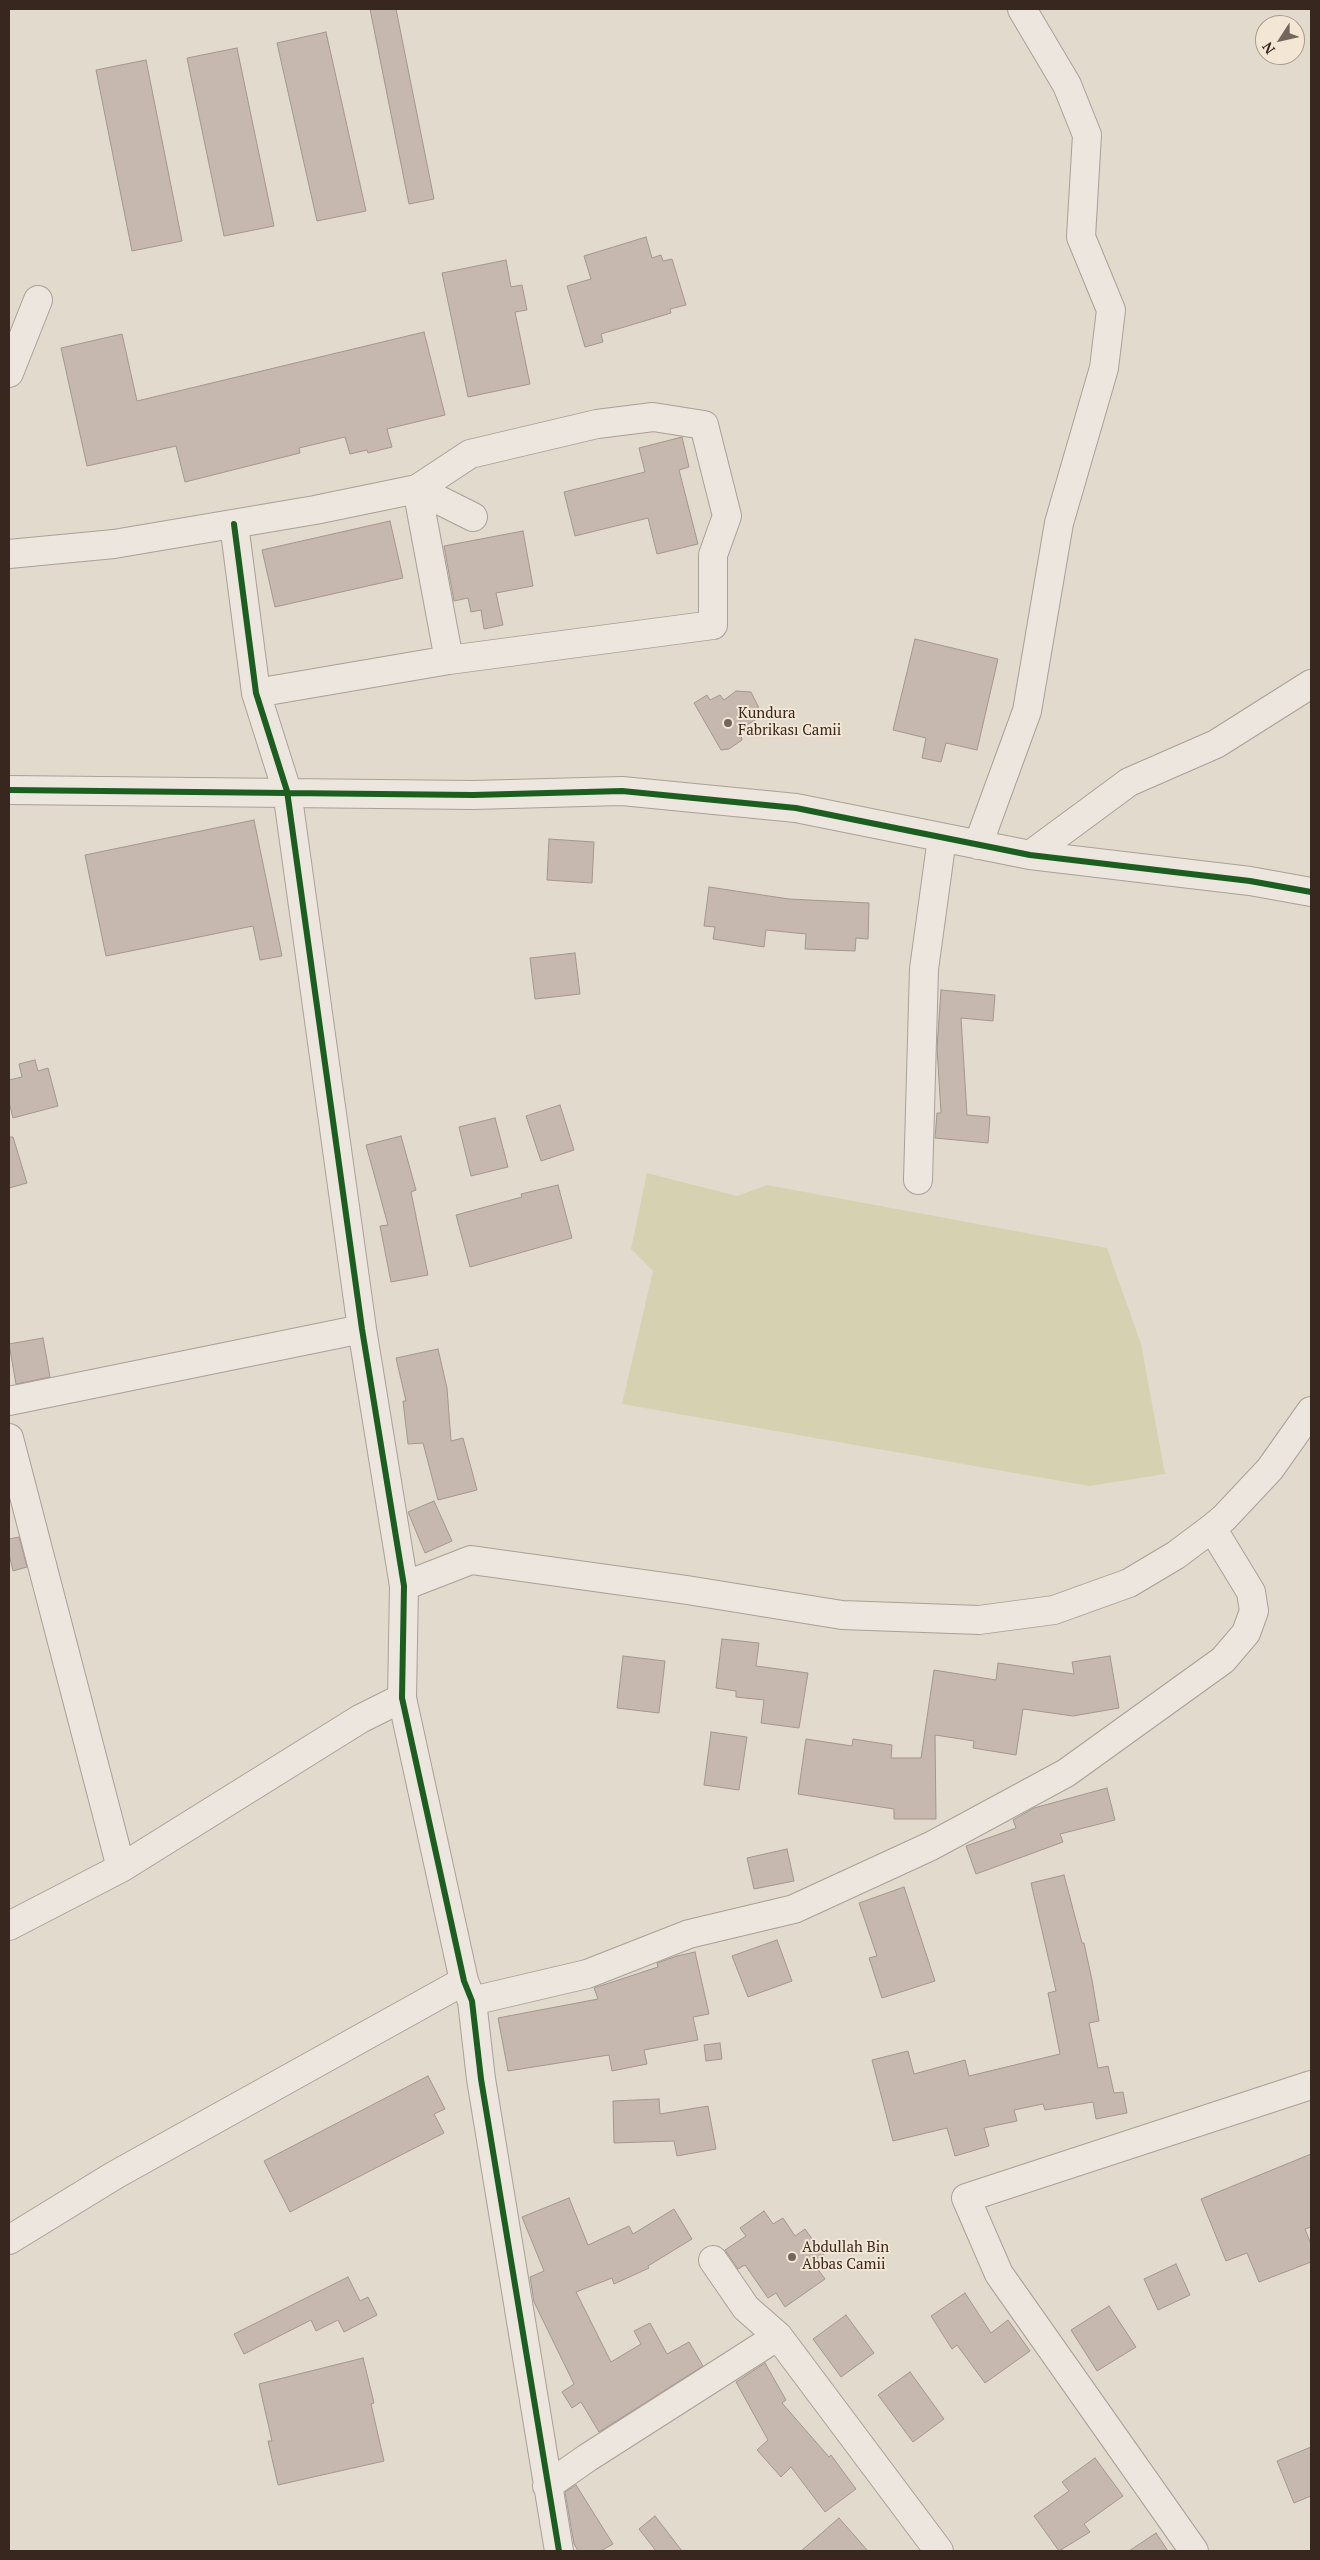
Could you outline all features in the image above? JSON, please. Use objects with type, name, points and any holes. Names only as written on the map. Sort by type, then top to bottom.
[{"type":"street","points":[[978,845],[1027,711],[1059,523],[1104,368],[1111,310],[1081,237],[1088,135],[1068,85],[1022,9]]},
{"type":"street","points":[[9,373],[38,300]]},
{"type":"street","points":[[9,554],[114,544],[234,524],[417,489],[470,454],[597,424],[653,417],[704,424],[727,516],[713,555],[713,625],[449,660],[256,693]]},
{"type":"street","points":[[417,489],[473,518]]},
{"type":"street","points":[[417,489],[449,660]]},
{"type":"street","points":[[234,524],[256,693],[287,791],[362,1329],[404,1586],[402,1698],[468,1991],[558,2551]]},
{"type":"street","points":[[1030,855],[1129,782],[1216,744],[1311,684]]},
{"type":"street","points":[[9,790],[287,791],[474,795],[622,790],[796,808],[1030,855],[1250,881],[1311,892]]},
{"type":"street","points":[[918,1180],[924,969],[942,838]]},
{"type":"street","points":[[9,1401],[362,1329]]},
{"type":"street","points":[[404,1586],[471,1560],[687,1590],[842,1615],[979,1620],[1054,1610],[1129,1583],[1176,1555],[1212,1528],[1270,1470],[1311,1412]]},
{"type":"street","points":[[9,1438],[121,1868]]},
{"type":"street","points":[[9,2240],[123,2170],[468,1991],[587,1974],[690,1934],[794,1909],[931,1846],[1066,1773],[1223,1660],[1246,1633],[1254,1611],[1251,1592],[1212,1528]]},
{"type":"street","points":[[9,1926],[121,1868],[360,1719],[402,1698]]},
{"type":"street","points":[[1194,2551],[999,2274],[966,2198],[1311,2084]]},
{"type":"street","points":[[713,2260],[746,2308],[778,2336],[939,2551]]},
{"type":"street","points":[[547,2486],[587,2458],[778,2336]]},
{"type":"shaded area","points":[[647,1173],[737,1196],[767,1185],[1107,1248],[1141,1344],[1165,1474],[1089,1486],[622,1404],[653,1271],[631,1249]]},
{"type":"building","points":[[370,9],[396,9],[434,199],[409,204]]},
{"type":"building","points":[[326,32],[366,211],[317,221],[277,43]]},
{"type":"building","points":[[237,48],[274,226],[224,236],[187,58]]},
{"type":"building","points":[[146,60],[182,241],[132,251],[96,70]]},
{"type":"building","points":[[646,237],[652,258],[661,255],[663,261],[672,259],[686,305],[670,309],[671,313],[601,334],[603,342],[585,347],[567,286],[591,279],[584,256]]},
{"type":"building","points":[[506,260],[511,287],[522,285],[527,310],[515,312],[530,384],[468,397],[442,273]]},
{"type":"building","points":[[424,332],[445,415],[387,429],[392,447],[368,453],[367,450],[350,454],[345,437],[299,448],[300,453],[185,482],[176,446],[87,466],[61,348],[122,334],[137,401]]},
{"type":"building","points":[[682,437],[689,467],[679,470],[698,544],[657,554],[648,518],[575,536],[564,492],[645,472],[639,448]]},
{"type":"building","points":[[390,521],[403,578],[275,607],[262,550]]},
{"type":"building","points":[[523,531],[533,586],[496,593],[503,625],[484,629],[481,610],[471,612],[468,598],[454,601],[444,546]]},
{"type":"building","points":[[915,639],[998,659],[977,750],[946,743],[941,762],[922,758],[926,738],[893,730]]},
{"type":"building","name":"Kundura Fabrikası Camii","points":[[736,691],[751,692],[758,706],[760,717],[740,729],[742,740],[729,749],[721,750],[694,703],[707,695],[710,700],[720,695],[724,700]]},
{"type":"building","points":[[254,820],[282,956],[260,960],[253,926],[106,956],[85,855]]},
{"type":"building","points":[[549,839],[594,842],[592,883],[547,880]]},
{"type":"building","points":[[709,887],[789,899],[869,903],[868,939],[856,938],[855,951],[805,949],[806,934],[766,930],[764,947],[713,939],[715,927],[704,926]]},
{"type":"building","points":[[575,953],[580,994],[535,999],[530,958]]},
{"type":"building","points":[[941,990],[995,995],[993,1021],[961,1018],[967,1115],[990,1117],[988,1143],[935,1138],[937,1113],[941,1113],[937,1048]]},
{"type":"building","points":[[35,1060],[38,1071],[48,1068],[58,1106],[13,1118],[9,1102],[9,1080],[22,1077],[19,1064]]},
{"type":"building","points":[[560,1105],[574,1150],[541,1161],[526,1116]]},
{"type":"building","points":[[495,1118],[508,1167],[471,1176],[459,1127]]},
{"type":"building","points":[[401,1136],[416,1190],[411,1192],[428,1275],[391,1282],[380,1226],[388,1225],[366,1145]]},
{"type":"building","points":[[9,1137],[13,1137],[27,1183],[9,1188]]},
{"type":"building","points":[[558,1185],[572,1238],[470,1267],[456,1215],[522,1197],[521,1194]]},
{"type":"building","points":[[43,1338],[50,1377],[16,1384],[9,1344]]},
{"type":"building","points":[[438,1349],[447,1388],[451,1441],[463,1438],[477,1490],[438,1500],[423,1443],[408,1444],[403,1401],[406,1401],[396,1358]]},
{"type":"building","points":[[434,1501],[452,1541],[425,1553],[408,1512]]},
{"type":"building","points":[[19,1537],[27,1567],[13,1571],[9,1554],[9,1539]]},
{"type":"building","points":[[722,1639],[759,1643],[756,1666],[808,1673],[799,1728],[761,1723],[764,1700],[736,1697],[736,1691],[716,1688]]},
{"type":"building","points":[[623,1656],[665,1661],[659,1713],[617,1708]]},
{"type":"building","points":[[1110,1656],[1119,1708],[1073,1716],[1023,1709],[1016,1755],[973,1748],[974,1741],[935,1735],[936,1819],[894,1819],[894,1809],[798,1794],[806,1739],[852,1746],[853,1739],[892,1745],[891,1758],[921,1758],[934,1670],[996,1680],[998,1663],[1074,1674],[1072,1662]]},
{"type":"building","points":[[711,1732],[747,1737],[739,1790],[704,1785]]},
{"type":"building","points":[[1107,1788],[1115,1820],[1060,1834],[1063,1842],[976,1874],[966,1846],[1016,1828],[1013,1820],[1034,1808]]},
{"type":"building","points":[[787,1849],[794,1881],[754,1889],[747,1858]]},
{"type":"building","points":[[1064,1875],[1082,1943],[1084,1943],[1092,1980],[1099,2021],[1089,2023],[1098,2068],[1108,2066],[1114,2093],[1123,2092],[1127,2113],[1096,2119],[1093,2102],[1045,2110],[1043,2104],[1014,2110],[1017,2121],[984,2128],[989,2146],[955,2156],[947,2128],[893,2141],[872,2060],[908,2051],[914,2074],[965,2060],[969,2076],[1060,2054],[1048,1993],[1056,1991],[1031,1883]]},
{"type":"building","points":[[904,1887],[935,1981],[882,1998],[869,1958],[877,1956],[859,1903]]},
{"type":"building","points":[[777,1940],[792,1981],[748,1997],[732,1956]]},
{"type":"building","points":[[695,1952],[709,2014],[693,2017],[698,2040],[644,2050],[647,2064],[612,2071],[609,2055],[508,2071],[498,2018],[598,1999],[594,1988],[658,1967],[657,1963]]},
{"type":"building","points":[[720,2043],[722,2059],[706,2061],[704,2045]]},
{"type":"building","points":[[428,2076],[445,2109],[434,2114],[444,2133],[290,2212],[264,2161]]},
{"type":"building","points":[[659,2099],[660,2114],[708,2106],[716,2149],[677,2156],[674,2141],[614,2143],[613,2101]]},
{"type":"building","points":[[1311,2154],[1311,2227],[1305,2229],[1311,2244],[1311,2262],[1259,2282],[1247,2253],[1226,2261],[1201,2199]]},
{"type":"building","points":[[569,2198],[588,2245],[629,2226],[633,2234],[674,2209],[692,2239],[648,2266],[649,2268],[614,2284],[612,2278],[576,2292],[611,2362],[641,2344],[634,2331],[650,2323],[667,2354],[689,2342],[703,2366],[599,2432],[581,2402],[572,2408],[562,2392],[574,2384],[534,2302],[530,2277],[544,2271],[522,2217]]},
{"type":"building","points":[[764,2211],[773,2224],[783,2218],[795,2236],[805,2229],[825,2257],[814,2264],[825,2279],[785,2307],[776,2293],[768,2298],[745,2265],[738,2269],[725,2250],[746,2236],[740,2228]]},
{"type":"building","points":[[1176,2264],[1190,2295],[1158,2310],[1144,2279]]},
{"type":"building","points":[[348,2277],[360,2301],[368,2297],[377,2315],[344,2332],[338,2320],[316,2331],[311,2320],[244,2354],[234,2334]]},
{"type":"building","points":[[965,2293],[991,2333],[1008,2320],[1030,2351],[985,2383],[957,2345],[952,2349],[931,2316]]},
{"type":"building","points":[[1109,2306],[1136,2347],[1097,2371],[1071,2330]]},
{"type":"building","points":[[846,2315],[874,2353],[841,2377],[813,2339]]},
{"type":"building","points":[[363,2358],[374,2403],[371,2404],[384,2461],[278,2485],[268,2441],[272,2441],[259,2384]]},
{"type":"building","points":[[765,2363],[786,2400],[782,2403],[829,2457],[831,2455],[856,2489],[825,2512],[791,2467],[781,2477],[757,2450],[768,2440],[736,2382]]},
{"type":"building","points":[[910,2372],[944,2419],[913,2442],[878,2395]]},
{"type":"building","points":[[1311,2447],[1311,2496],[1294,2503],[1277,2461]]},
{"type":"building","points":[[1095,2458],[1123,2496],[1084,2524],[1090,2532],[1059,2551],[1034,2516],[1069,2491],[1062,2482]]},
{"type":"building","points":[[576,2485],[613,2544],[601,2551],[578,2551],[574,2544],[565,2492]]},
{"type":"building","points":[[655,2516],[682,2551],[656,2551],[639,2529]]},
{"type":"building","points":[[839,2518],[868,2551],[801,2551]]},
{"type":"building","points":[[1156,2533],[1168,2551],[1129,2551]]},
{"type":"cycle path","points":[[234,524],[256,693],[287,791],[362,1329],[404,1586],[402,1698],[464,1981],[472,2001],[481,2079],[559,2551]]},
{"type":"cycle path","points":[[9,790],[473,795],[622,791],[796,808],[1030,855],[1250,881],[1311,892]]},
{"type":"place","name":"Kundura Fabrikası Camii","points":[[728,723]]},
{"type":"place","name":"Abdullah Bin Abbas Camii","points":[[792,2257]]}]
